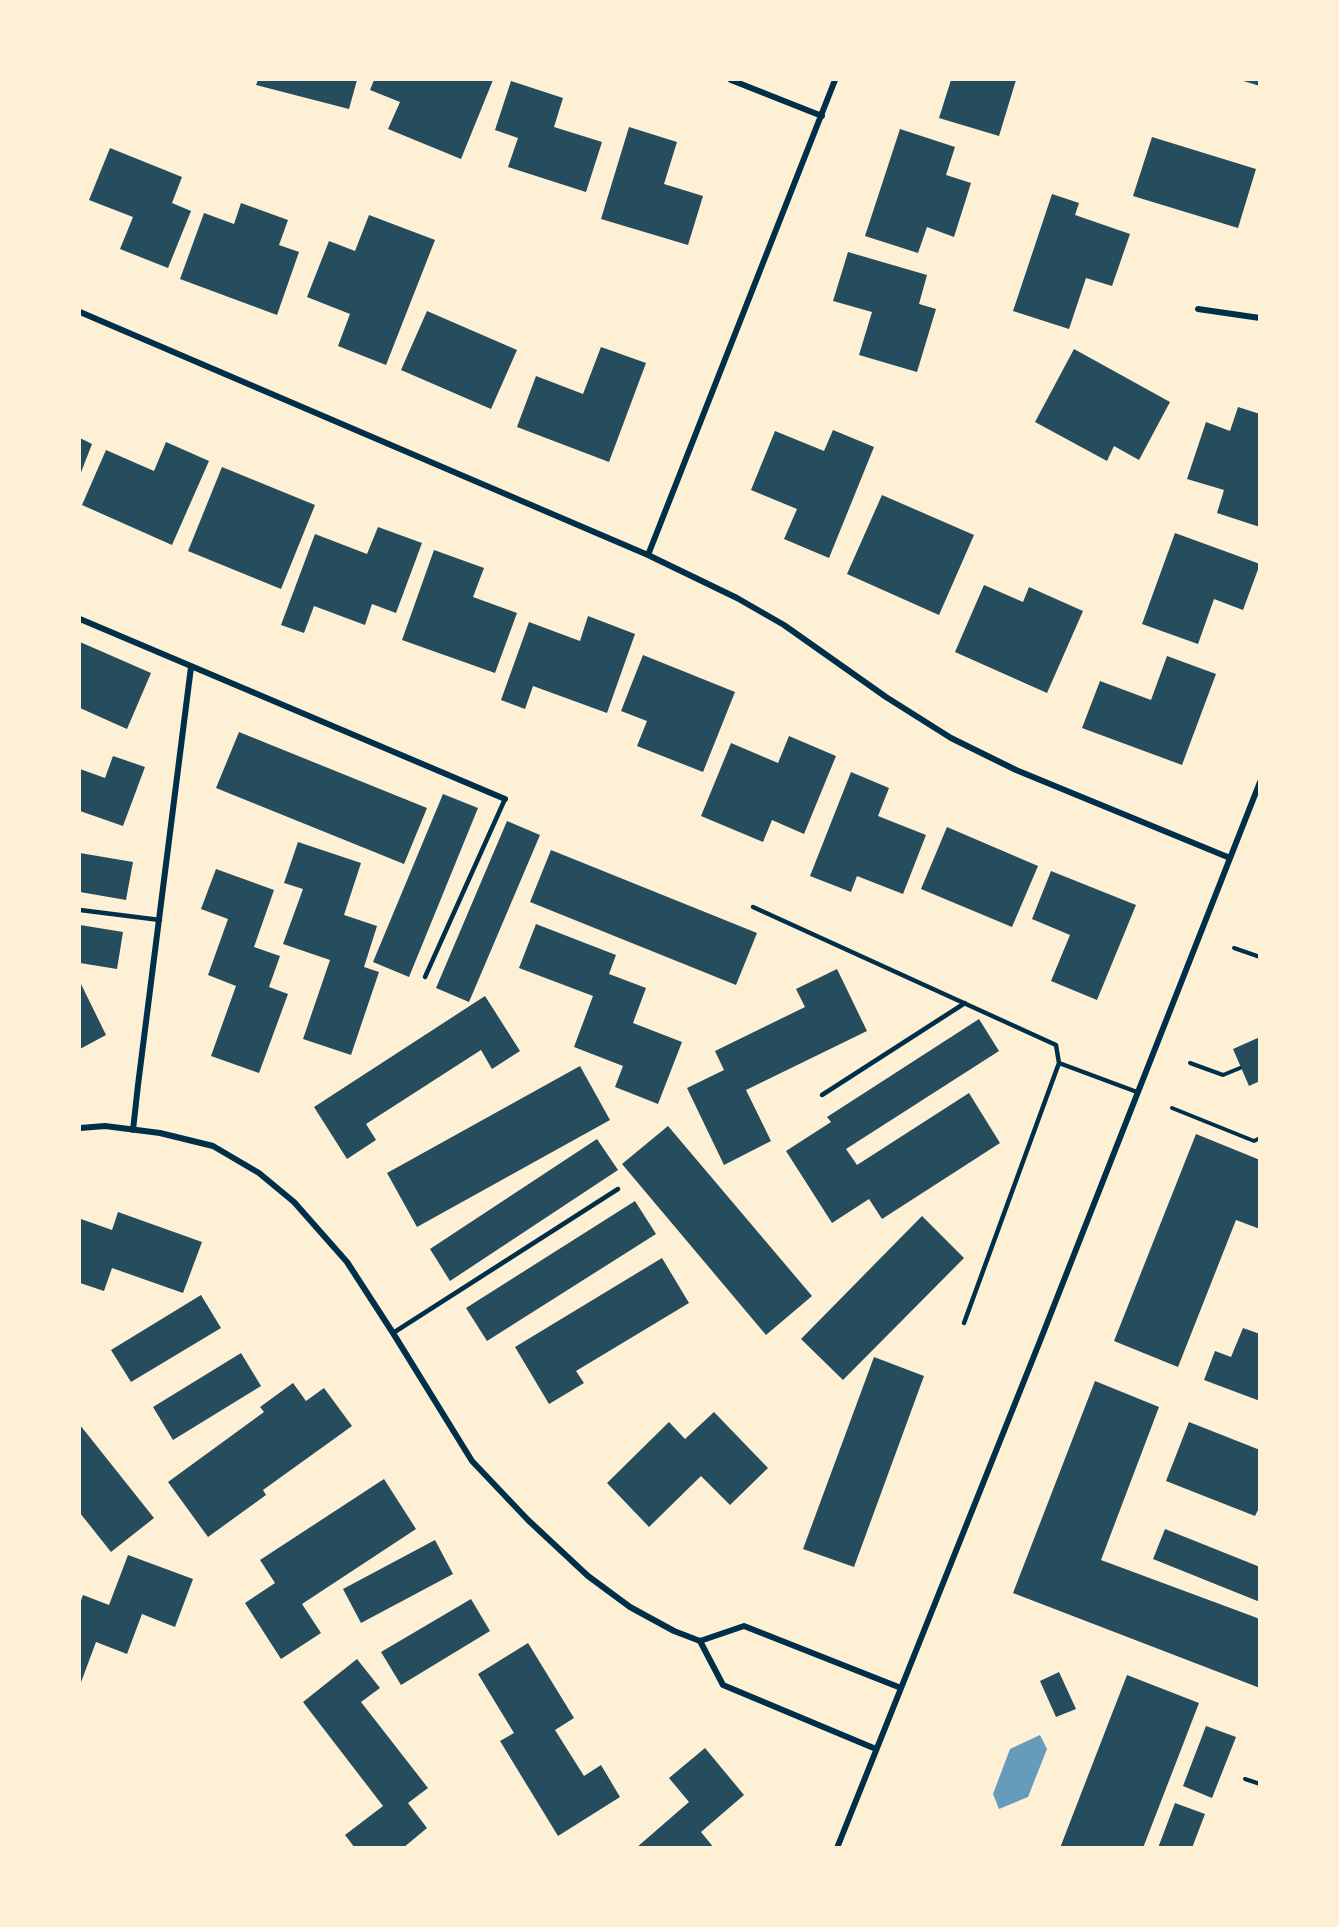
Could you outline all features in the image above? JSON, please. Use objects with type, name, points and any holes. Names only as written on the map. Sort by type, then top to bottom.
[{"type":"street","points":[[731,80],[822,116]]},
{"type":"street","points":[[648,555],[835,80]]},
{"type":"street","points":[[1198,309],[1260,318]]},
{"type":"street","points":[[80,312],[648,555],[736,598],[784,625],[886,697],[951,738],[1016,770],[1230,858]]},
{"type":"street","points":[[80,619],[505,799]]},
{"type":"street","points":[[134,1130],[138,1077],[191,667]]},
{"type":"street","points":[[837,1848],[1260,782]]},
{"type":"street","points":[[80,1128],[105,1126],[160,1133],[213,1146],[259,1173],[294,1202],[346,1262],[472,1461],[528,1520],[588,1576],[630,1607],[674,1631],[700,1641],[744,1626],[901,1688]]},
{"type":"street","points":[[700,1641],[723,1685],[876,1749]]},
{"type":"lane","points":[[425,977],[505,799]]},
{"type":"lane","points":[[753,907],[1056,1045],[1059,1063],[964,1323]]},
{"type":"lane","points":[[80,910],[160,920]]},
{"type":"lane","points":[[822,1095],[965,1003]]},
{"type":"lane","points":[[1059,1063],[1137,1092]]},
{"type":"lane","points":[[393,1333],[618,1189]]},
{"type":"path","points":[[1234,948],[1260,957]]},
{"type":"path","points":[[1190,1063],[1223,1075],[1240,1068]]},
{"type":"path","points":[[1172,1108],[1254,1141],[1260,1138]]},
{"type":"path","points":[[1245,1779],[1260,1784]]},
{"type":"water","points":[[1040,1735],[1047,1749],[1028,1797],[999,1809],[993,1794],[1010,1749]]},
{"type":"building","points":[[258,80],[357,80],[349,109],[256,85]]},
{"type":"building","points":[[374,80],[493,80],[461,159],[388,129],[400,102],[370,90]]},
{"type":"building","points":[[951,80],[1016,80],[999,136],[939,118]]},
{"type":"building","points":[[1240,80],[1260,80],[1260,86]]},
{"type":"building","points":[[511,81],[563,98],[554,127],[602,142],[586,192],[508,167],[518,138],[495,130]]},
{"type":"building","points":[[629,127],[677,142],[664,184],[703,196],[688,245],[601,219]]},
{"type":"building","points":[[900,129],[955,147],[946,175],[971,183],[954,237],[927,227],[918,253],[865,236]]},
{"type":"building","points":[[1152,137],[1256,169],[1238,228],[1133,196]]},
{"type":"building","points":[[110,148],[182,177],[172,203],[191,211],[168,268],[120,249],[133,217],[89,200]]},
{"type":"building","points":[[1052,194],[1079,203],[1075,215],[1130,234],[1112,286],[1086,278],[1069,329],[1013,311]]},
{"type":"building","points":[[241,203],[288,220],[279,245],[299,252],[277,315],[180,279],[204,213],[234,224]]},
{"type":"building","points":[[369,215],[435,240],[386,365],[338,346],[350,314],[307,297],[329,241],[355,251]]},
{"type":"building","points":[[848,252],[927,275],[919,304],[936,309],[917,372],[859,355],[872,312],[833,301]]},
{"type":"building","points":[[427,311],[517,350],[491,409],[401,370]]},
{"type":"building","points":[[601,347],[646,363],[609,462],[517,427],[536,376],[583,394]]},
{"type":"building","points":[[1074,349],[1170,402],[1139,460],[1114,446],[1107,461],[1035,422]]},
{"type":"building","points":[[1238,407],[1260,414],[1260,527],[1217,513],[1224,490],[1187,479],[1206,422],[1230,431]]},
{"type":"building","points":[[833,430],[874,447],[829,558],[784,539],[797,509],[751,490],[775,431],[824,451]]},
{"type":"building","points":[[80,438],[92,444],[80,475]]},
{"type":"building","points":[[166,442],[209,461],[172,545],[82,505],[106,450],[154,471]]},
{"type":"building","points":[[222,467],[315,505],[281,589],[188,551]]},
{"type":"building","points":[[882,495],[974,535],[939,615],[847,574]]},
{"type":"building","points":[[378,527],[422,543],[396,613],[372,604],[365,625],[314,606],[304,633],[281,625],[315,534],[367,554]]},
{"type":"building","points":[[1175,533],[1260,564],[1243,610],[1214,599],[1198,644],[1142,624]]},
{"type":"building","points":[[434,550],[484,568],[473,597],[517,613],[495,673],[402,640]]},
{"type":"building","points":[[984,585],[1023,602],[1029,587],[1083,611],[1047,693],[955,652]]},
{"type":"building","points":[[588,616],[635,634],[607,713],[533,686],[525,709],[501,700],[529,622],[580,641]]},
{"type":"building","points":[[80,642],[151,673],[127,729],[80,708]]},
{"type":"building","points":[[643,655],[735,692],[703,772],[637,746],[647,721],[621,711]]},
{"type":"building","points":[[1167,656],[1216,674],[1182,765],[1082,728],[1100,681],[1151,700]]},
{"type":"building","points":[[239,732],[427,808],[404,864],[216,788]]},
{"type":"building","points":[[789,736],[836,756],[804,834],[772,820],[763,842],[701,816],[731,743],[778,763]]},
{"type":"building","points":[[113,756],[145,767],[123,826],[80,811],[80,769],[105,778]]},
{"type":"building","points":[[851,772],[889,788],[878,816],[926,835],[903,894],[857,876],[851,892],[810,876]]},
{"type":"building","points":[[443,794],[478,808],[409,977],[373,962]]},
{"type":"building","points":[[507,821],[540,835],[469,1002],[436,988]]},
{"type":"building","points":[[947,827],[1038,866],[1012,927],[921,889]]},
{"type":"building","points":[[298,842],[361,863],[344,915],[377,926],[364,967],[379,972],[351,1055],[303,1039],[330,960],[283,944],[303,889],[284,883]]},
{"type":"building","points":[[551,850],[757,933],[736,985],[530,902]]},
{"type":"building","points":[[80,853],[133,862],[126,900],[80,892]]},
{"type":"building","points":[[216,869],[274,890],[254,947],[280,956],[269,987],[288,994],[259,1073],[211,1056],[236,986],[208,975],[228,919],[201,909]]},
{"type":"building","points":[[1051,871],[1136,905],[1097,1000],[1051,981],[1070,935],[1032,919]]},
{"type":"building","points":[[536,924],[616,955],[609,974],[646,988],[633,1023],[682,1042],[658,1104],[615,1087],[623,1066],[574,1047],[593,996],[519,968]]},
{"type":"building","points":[[80,925],[123,932],[117,969],[80,963]]},
{"type":"building","points":[[837,969],[867,1031],[746,1090],[771,1141],[724,1165],[687,1088],[724,1070],[715,1051],[805,1007],[796,989]]},
{"type":"building","points":[[80,985],[106,1035],[80,1049]]},
{"type":"building","points":[[485,996],[520,1051],[492,1069],[481,1050],[366,1124],[376,1140],[347,1159],[314,1107]]},
{"type":"building","points":[[979,1019],[999,1051],[846,1149],[857,1165],[969,1093],[1000,1143],[882,1219],[869,1199],[832,1223],[786,1151],[831,1122],[827,1117]]},
{"type":"building","points":[[1260,1037],[1260,1081],[1249,1086],[1233,1049]]},
{"type":"building","points":[[580,1066],[610,1120],[417,1227],[387,1173]]},
{"type":"building","points":[[668,1126],[812,1296],[766,1335],[622,1164]]},
{"type":"building","points":[[1196,1134],[1260,1160],[1260,1229],[1236,1220],[1178,1367],[1114,1341]]},
{"type":"building","points":[[597,1139],[618,1170],[450,1281],[430,1249]]},
{"type":"building","points":[[635,1201],[656,1234],[487,1341],[466,1308]]},
{"type":"building","points":[[118,1212],[202,1242],[183,1293],[112,1268],[104,1291],[80,1283],[81,1219],[112,1230]]},
{"type":"building","points":[[922,1216],[964,1258],[843,1380],[801,1339]]},
{"type":"building","points":[[662,1258],[689,1303],[576,1371],[584,1383],[549,1404],[515,1347]]},
{"type":"building","points":[[201,1295],[221,1328],[131,1382],[111,1350]]},
{"type":"building","points":[[1243,1328],[1260,1334],[1260,1401],[1204,1380],[1215,1351],[1231,1357]]},
{"type":"building","points":[[241,1353],[261,1386],[173,1440],[153,1407]]},
{"type":"building","points":[[874,1357],[924,1376],[854,1567],[803,1549]]},
{"type":"building","points":[[1095,1381],[1159,1407],[1101,1560],[1260,1619],[1260,1688],[1013,1593]]},
{"type":"building","points":[[293,1383],[306,1401],[324,1388],[352,1426],[263,1490],[266,1495],[208,1537],[168,1482],[264,1412],[260,1407]]},
{"type":"building","points":[[714,1412],[768,1468],[730,1505],[701,1476],[649,1527],[607,1483],[669,1422],[685,1439]]},
{"type":"building","points":[[1189,1422],[1260,1450],[1260,1506],[1255,1516],[1166,1481]]},
{"type":"building","points":[[80,1425],[154,1518],[111,1552],[80,1513]]},
{"type":"building","points":[[384,1479],[416,1529],[302,1604],[321,1633],[281,1659],[245,1603],[275,1583],[260,1560]]},
{"type":"building","points":[[1165,1529],[1260,1567],[1260,1602],[1153,1559]]},
{"type":"building","points":[[435,1540],[453,1574],[361,1623],[343,1589]]},
{"type":"building","points":[[128,1555],[193,1579],[175,1627],[142,1614],[127,1654],[96,1642],[80,1685],[80,1603],[83,1595],[109,1605]]},
{"type":"building","points":[[471,1599],[490,1631],[401,1685],[381,1652]]},
{"type":"building","points":[[528,1643],[574,1718],[555,1730],[584,1776],[601,1765],[620,1797],[558,1836],[500,1741],[514,1733],[478,1674]]},
{"type":"building","points":[[357,1659],[380,1688],[361,1702],[428,1788],[408,1803],[427,1828],[403,1848],[355,1848],[345,1835],[383,1806],[303,1702]]},
{"type":"building","points":[[1059,1672],[1076,1709],[1056,1717],[1040,1681]]},
{"type":"building","points":[[1127,1675],[1199,1703],[1143,1848],[1060,1848]]},
{"type":"building","points":[[1206,1726],[1236,1737],[1212,1798],[1183,1786]]},
{"type":"building","points":[[705,1748],[744,1795],[701,1832],[714,1848],[636,1848],[689,1802],[669,1778]]},
{"type":"building","points":[[1175,1803],[1205,1814],[1192,1848],[1158,1848]]}]
